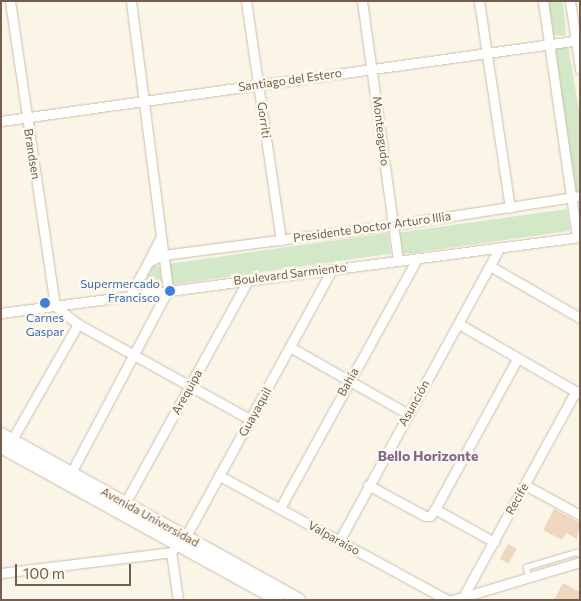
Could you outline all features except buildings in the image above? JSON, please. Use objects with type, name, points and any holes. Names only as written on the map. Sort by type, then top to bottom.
[{"type":"main road","name":"Avenida Universidad","points":[[5,443],[71,473],[124,503],[178,544]]},
{"type":"main road","name":"Avenida Universidad","points":[[5,443],[178,544],[280,597],[300,600]]},
{"type":"street","name":"Brandsen","points":[[10,1],[26,118],[56,306]]},
{"type":"street","points":[[71,473],[168,290],[131,1]]},
{"type":"street","name":"Gorriti","points":[[246,1],[281,240]]},
{"type":"street","name":"Monteagudo","points":[[362,1],[398,260]]},
{"type":"street","points":[[479,1],[510,208]]},
{"type":"street","points":[[543,1],[576,197],[578,237]]},
{"type":"street","points":[[570,1],[578,41],[580,69]]},
{"type":"street","name":"Santiago del Estero","points":[[1,121],[578,41]]},
{"type":"street","name":"Presidente Doctor Arturo Illia","points":[[148,262],[163,255],[393,225],[576,197]]},
{"type":"street","points":[[130,295],[161,237]]},
{"type":"street","name":"Boulevard Sarmiento","points":[[1,313],[578,237]]},
{"type":"street","name":"Asunción","points":[[339,541],[500,247]]},
{"type":"street","name":"Bahía","points":[[280,508],[348,380],[418,258]]},
{"type":"street","points":[[490,266],[580,318]]},
{"type":"street","name":"Guayaquil","points":[[178,544],[220,476],[332,269]]},
{"type":"street","name":"Arequipa","points":[[124,503],[248,280]]},
{"type":"street","points":[[56,306],[78,324],[251,420]]},
{"type":"street","points":[[5,443],[78,324]]},
{"type":"street","points":[[458,324],[578,393]]},
{"type":"street","points":[[290,347],[408,414]]},
{"type":"street","points":[[368,486],[425,516],[430,516],[517,359]]},
{"type":"street","name":"Recife","points":[[463,597],[578,393]]},
{"type":"street","name":"Valparaiso","points":[[220,476],[447,600]]},
{"type":"street","points":[[525,485],[580,515]]},
{"type":"street","points":[[435,509],[494,542]]},
{"type":"street","points":[[1,573],[178,544],[178,600]]},
{"type":"street","points":[[452,600],[580,562]]},
{"type":"lane","points":[[528,578],[526,567],[576,552],[580,554]]},
{"type":"green space","points":[[548,1],[563,1],[566,36],[553,35]]},
{"type":"green space","points":[[568,45],[580,116],[580,194],[575,191],[555,49]]},
{"type":"green space","points":[[567,209],[570,231],[403,254],[400,233]]},
{"type":"green space","points":[[388,233],[391,254],[171,285],[168,264]]},
{"type":"green space","points":[[153,265],[160,267],[162,284],[143,287]]},
{"type":"place","name":"Supermercado Francisco","points":[[170,291]]},
{"type":"place","name":"Carnes Gaspar","points":[[45,303]]},
{"type":"district","name":"Bello Horizonte","points":[[428,456]]}]
